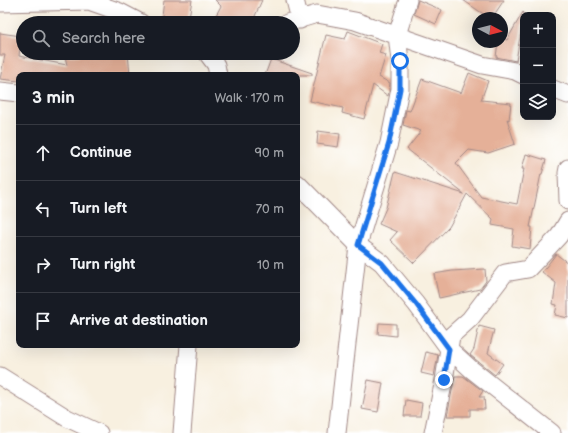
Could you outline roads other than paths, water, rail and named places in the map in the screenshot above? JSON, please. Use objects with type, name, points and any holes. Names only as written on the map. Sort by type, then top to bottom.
[{"type":"street","points":[[0,3],[89,0],[128,16]]},
{"type":"street","points":[[294,16],[295,0]]},
{"type":"street","points":[[337,433],[358,245],[389,143],[400,89],[400,61],[397,35],[408,0]]},
{"type":"street","points":[[300,19],[317,14],[355,21],[482,65],[515,71],[520,74]]},
{"type":"street","points":[[212,60],[216,65],[217,72]]},
{"type":"street","points":[[556,90],[568,95]]},
{"type":"street","points":[[0,91],[16,93]]},
{"type":"street","points":[[568,168],[568,201]]},
{"type":"street","points":[[300,186],[358,245],[382,263],[416,304],[449,349],[471,369],[552,433]]},
{"type":"street","points":[[433,433],[451,336],[470,319],[505,273],[528,269],[559,236],[568,221]]},
{"type":"street","points":[[182,433],[189,348]]},
{"type":"street","points":[[0,376],[67,418],[99,433]]}]
